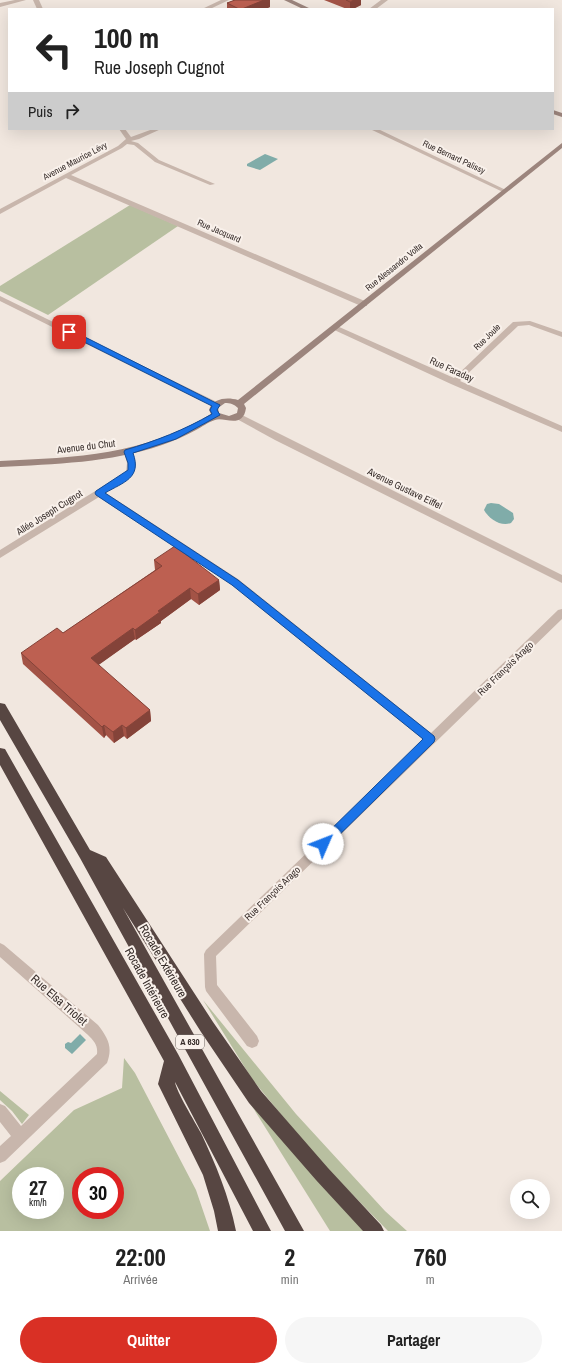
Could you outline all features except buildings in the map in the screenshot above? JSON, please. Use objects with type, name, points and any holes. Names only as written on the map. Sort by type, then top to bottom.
[{"type":"highway","name":"Rocade Extérieure","points":[[0,708],[85,854],[295,1231]]},
{"type":"highway","name":"Rocade Intérieure","points":[[0,753],[172,1060],[262,1231]]},
{"type":"highway","points":[[85,854],[101,860],[203,1020],[255,1097],[322,1174],[375,1231]]},
{"type":"highway","points":[[172,1060],[166,1084],[210,1168],[225,1214],[227,1231]]},
{"type":"street","points":[[0,5],[23,0]]},
{"type":"street","points":[[207,8],[226,0]]},
{"type":"street","points":[[287,0],[306,8]]},
{"type":"street","points":[[373,8],[385,0]]},
{"type":"street","points":[[123,130],[128,140],[136,144],[157,161],[212,184]]},
{"type":"street","name":"Avenue Maurice Lévy","points":[[0,212],[66,174],[120,147],[128,140],[156,130]]},
{"type":"street","name":"Rue Bernard Palissy","points":[[375,130],[505,191]]},
{"type":"street","name":"Rue Alessandro Volta","points":[[239,403],[562,146]]},
{"type":"street","name":"Rue Jacquard","points":[[66,174],[364,304]]},
{"type":"street","points":[[0,298],[216,405],[227,401],[239,403],[242,408],[241,414],[224,419],[216,415],[214,410],[216,405]]},
{"type":"street","name":"Rue Joule","points":[[454,382],[516,324],[530,323],[562,335]]},
{"type":"street","name":"Rue Faraday","points":[[334,328],[562,429]]},
{"type":"street","name":"Avenue du Chut","points":[[0,464],[73,460],[128,452],[174,437],[216,415]]},
{"type":"street","name":"Avenue Gustave Eiffel","points":[[238,416],[278,438],[562,579]]},
{"type":"street","name":"Allée Joseph Cugnot","points":[[0,555],[129,474],[132,470],[132,463],[128,452]]},
{"type":"street","points":[[99,493],[235,582],[430,739]]},
{"type":"street","name":"Rue François Arago","points":[[252,1041],[211,987],[210,954],[430,739],[562,613]]},
{"type":"street","name":"Rue Elsa Triolet","points":[[0,949],[93,1030],[102,1041],[105,1049],[102,1058],[20,1136]]},
{"type":"street","points":[[0,1111],[20,1136],[0,1156]]},
{"type":"green space","points":[[130,205],[178,226],[48,315],[0,291],[0,286]]},
{"type":"green space","points":[[203,1000],[296,1114],[385,1211],[407,1231],[388,1231],[316,1157],[252,1079]]},
{"type":"green space","points":[[124,1058],[135,1073],[196,1190],[210,1231],[0,1231],[0,1181],[12,1169],[12,1219],[64,1219],[64,1167],[15,1167],[74,1110],[122,1088]]},
{"type":"green space","points":[[0,1091],[29,1115],[22,1124],[12,1111],[0,1100]]},
{"type":"green space","points":[[250,1103],[364,1231],[330,1231]]},
{"type":"water","points":[[265,154],[278,159],[260,170],[247,166],[247,164]]},
{"type":"water","points":[[487,504],[499,504],[513,513],[514,519],[511,523],[499,523],[489,516],[484,510]]},
{"type":"water","points":[[80,1034],[86,1040],[72,1054],[65,1048],[65,1044],[68,1042],[71,1043]]},
{"type":"route","points":[[69,332],[216,405],[214,407],[214,413],[216,415],[206,421],[174,437],[128,452],[132,463],[132,470],[121,480],[99,493],[235,582],[430,739],[323,844]]}]
